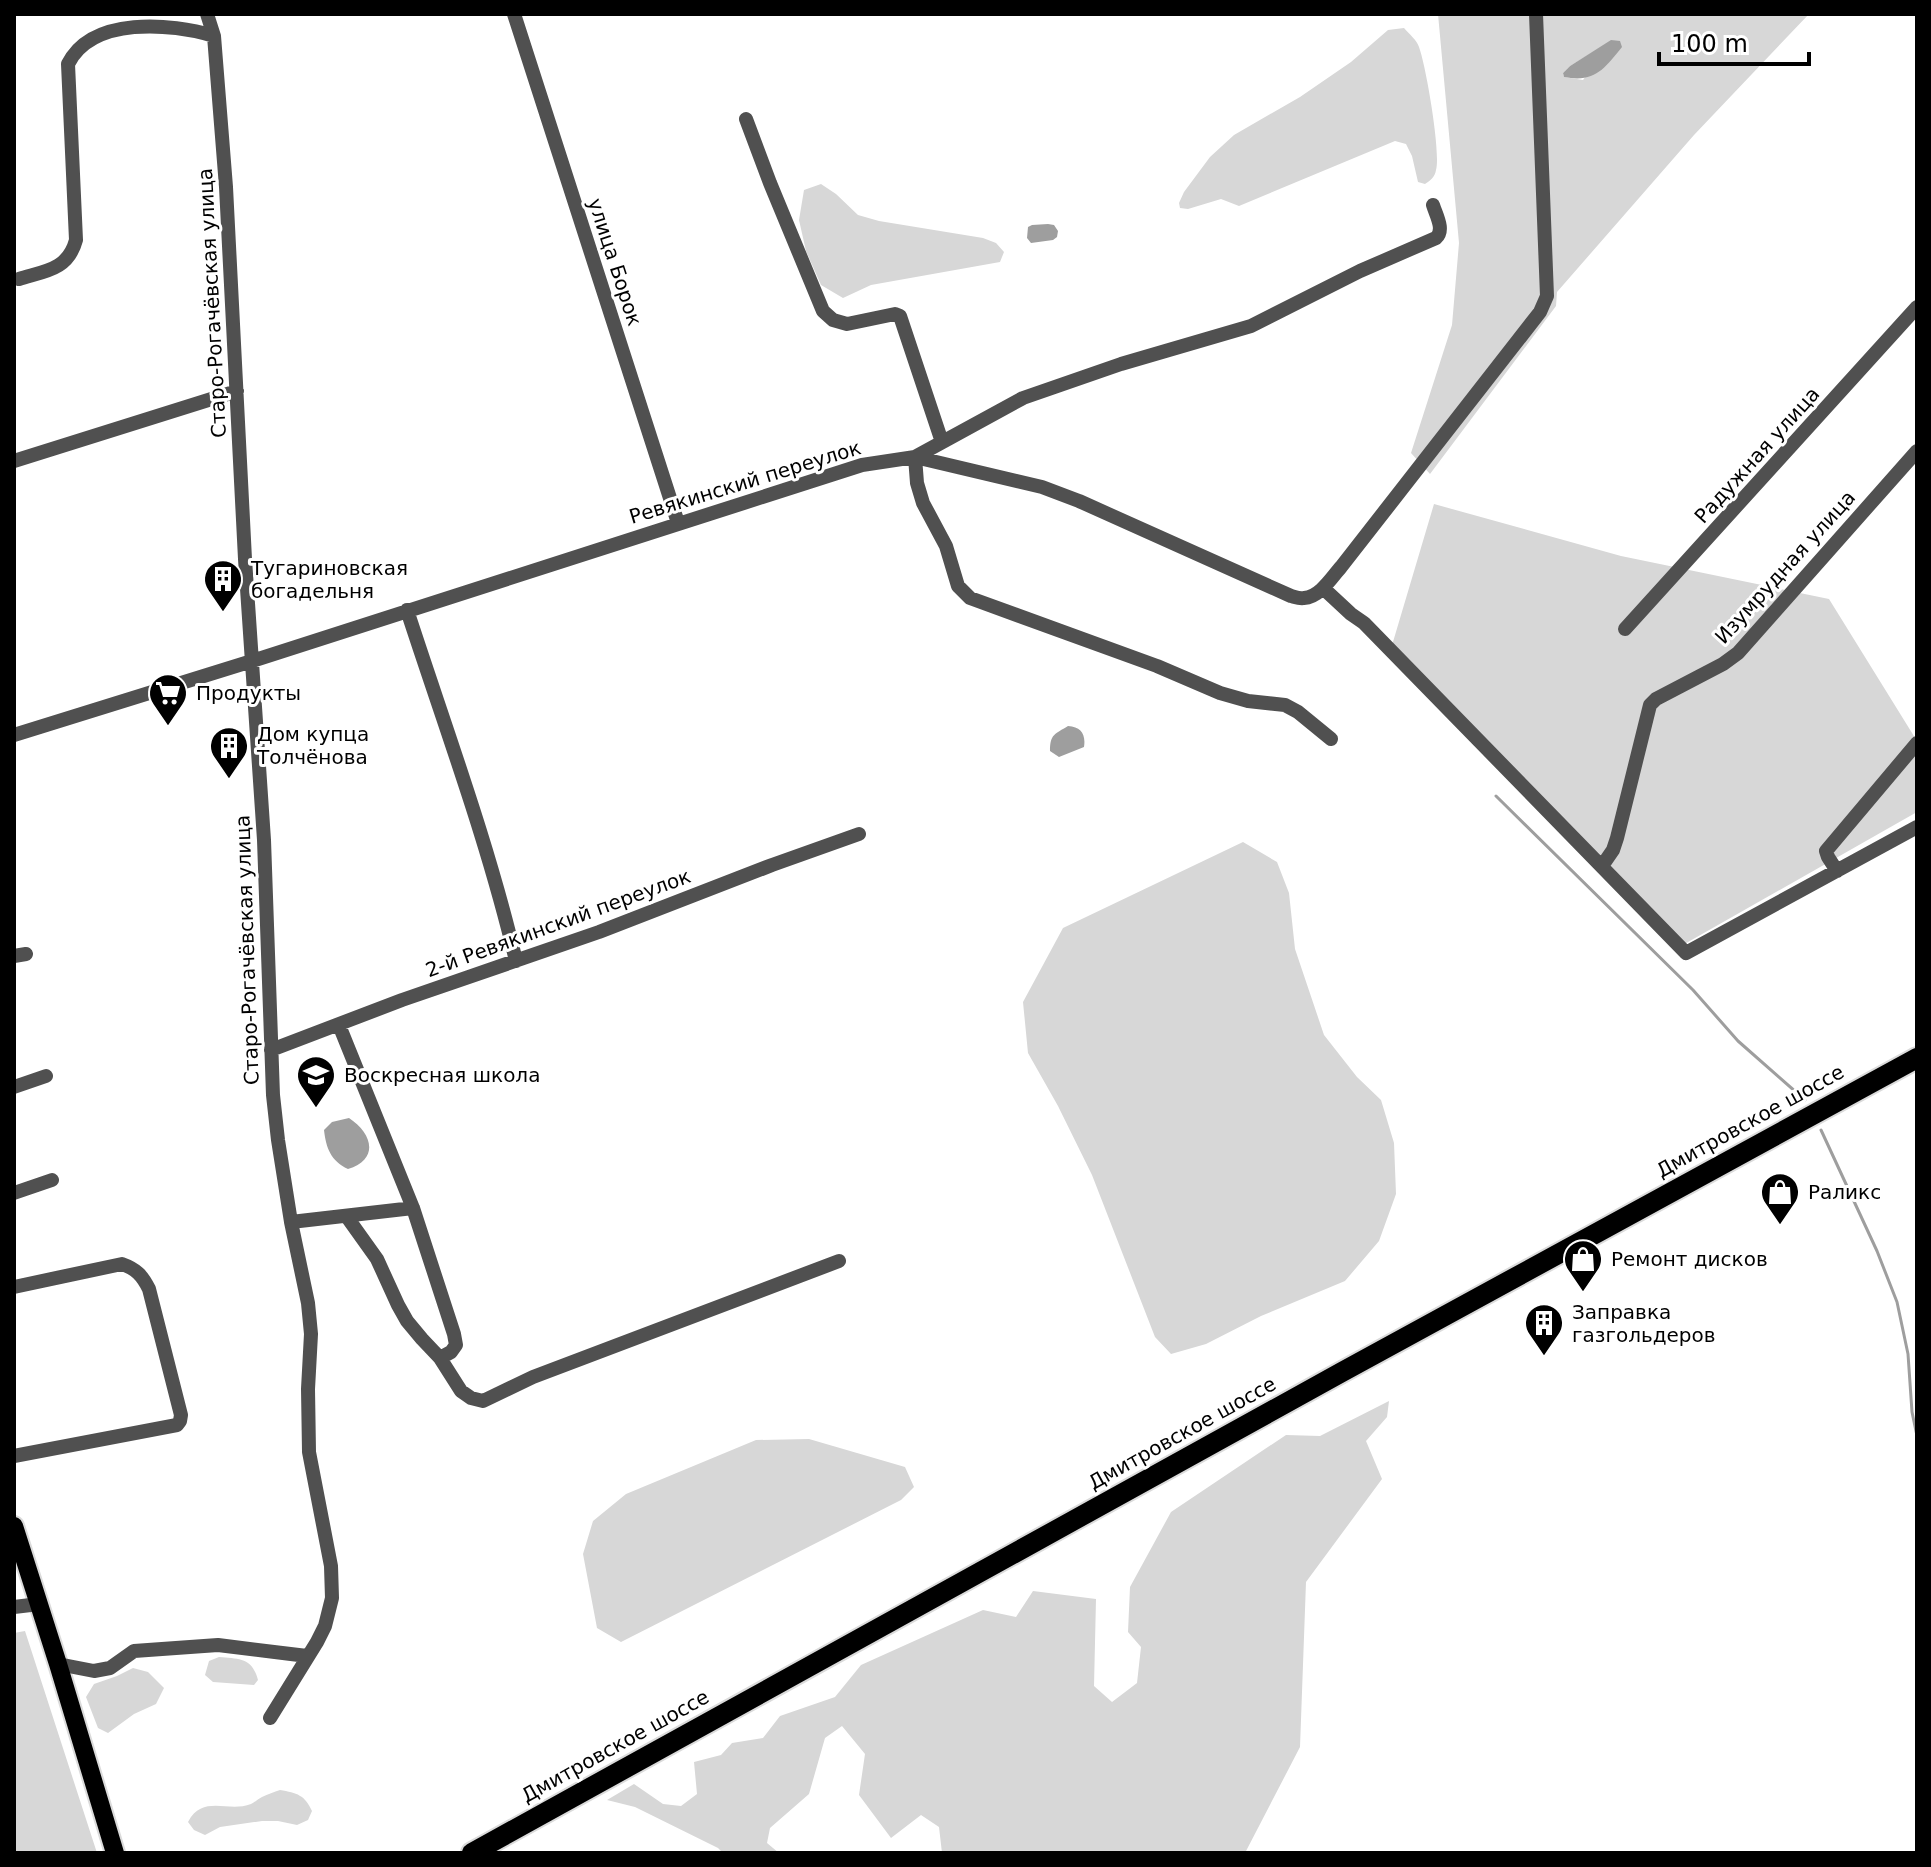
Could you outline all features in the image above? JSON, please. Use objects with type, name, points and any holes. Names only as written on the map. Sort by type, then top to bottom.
[{"type":"highway","name":"Дмитровское шоссе","points":[[472,1853],[1917,1058]]},
{"type":"main road","points":[[14,1526],[115,1853]]},
{"type":"street","name":"улица Борок","points":[[514,14],[678,523]]},
{"type":"street","points":[[1331,739],[1285,705],[1248,701],[1220,693],[1157,666],[970,598],[958,586],[946,546],[923,503],[917,483],[915,457],[1042,487],[1291,596],[1304,598],[1323,588],[1531,324],[1547,296],[1536,14]]},
{"type":"street","name":"Старо-Рогачёвская улица","points":[[207,16],[214,36],[227,203],[278,1140],[308,1303],[311,1334],[309,1452],[325,1533],[332,1598],[325,1626],[317,1642],[270,1718]]},
{"type":"street","points":[[19,279],[68,260],[76,240],[68,64],[76,50],[104,34],[142,26],[191,29],[214,36]]},
{"type":"street","points":[[746,119],[823,311],[833,320],[847,324],[895,314],[900,316],[942,442]]},
{"type":"street","name":"Ревякинский переулок","points":[[14,735],[862,465],[915,457],[1023,398],[1121,364],[1251,326],[1360,271],[1436,238],[1440,235],[1440,228],[1433,205]]},
{"type":"street","name":"Радужная улица","points":[[1625,629],[1917,307]]},
{"type":"street","points":[[14,461],[237,391]]},
{"type":"street","name":"Изумрудная улица","points":[[1602,866],[1617,838],[1650,705],[1738,653],[1917,451]]},
{"type":"street","points":[[1323,588],[1364,623],[1686,953],[1917,827]]},
{"type":"street","points":[[407,610],[488,857],[516,961]]},
{"type":"street","points":[[1837,871],[1826,851],[1917,743]]},
{"type":"street","name":"2-й Ревякинский переулок","points":[[271,1050],[859,834]]},
{"type":"street","points":[[339,1025],[413,1208],[454,1334],[456,1345],[440,1358]]},
{"type":"street","points":[[14,1087],[46,1076]]},
{"type":"street","points":[[14,1193],[52,1180]]},
{"type":"street","points":[[291,1222],[413,1208]]},
{"type":"street","points":[[347,1217],[377,1259],[407,1321],[440,1358],[461,1391],[483,1401],[533,1377],[839,1261]]},
{"type":"street","points":[[14,1287],[122,1264],[134,1268],[149,1289],[181,1415],[177,1425],[14,1456]]},
{"type":"street","points":[[14,1607],[39,1604]]},
{"type":"street","points":[[58,1664],[94,1671],[110,1668],[134,1651],[218,1645],[307,1656]]},
{"type":"shaded area","points":[[1438,14],[1809,14],[1694,135],[1557,292],[1556,306],[1430,474],[1411,453],[1452,325],[1459,243]],"holes":[[[1611,41],[1583,80],[1564,77],[1563,73]]]},
{"type":"shaded area","points":[[1404,28],[1419,47],[1432,109],[1437,161],[1435,175],[1429,182],[1418,182],[1406,144],[1395,141],[1239,206],[1221,199],[1188,209],[1180,208],[1184,192],[1210,157],[1234,135],[1300,97],[1351,62],[1388,30]]},
{"type":"shaded area","points":[[1611,40],[1620,41],[1622,47],[1598,72],[1584,78],[1564,77],[1563,73],[1570,66]]},
{"type":"shaded area","points":[[821,184],[858,215],[996,243],[1004,252],[1000,262],[871,285],[843,298],[821,285],[806,251],[799,220],[804,190]]},
{"type":"shaded area","points":[[1054,225],[1058,231],[1057,237],[1031,243],[1027,238],[1028,227]]},
{"type":"shaded area","points":[[1434,504],[1621,556],[1829,599],[1917,741],[1917,812],[1681,946],[1390,652]]},
{"type":"shaded area","points":[[1068,726],[1082,732],[1084,747],[1059,757],[1050,751],[1051,741]]},
{"type":"shaded area","points":[[1243,842],[1277,862],[1289,893],[1295,949],[1324,1035],[1357,1077],[1381,1100],[1394,1143],[1396,1194],[1379,1241],[1345,1281],[1261,1316],[1206,1344],[1171,1354],[1155,1337],[1092,1175],[1028,1053],[1023,1002],[1063,928]]},
{"type":"shaded area","points":[[349,1118],[363,1131],[369,1145],[365,1159],[348,1169],[330,1153],[324,1130],[332,1122]]},
{"type":"shaded area","points":[[1389,1401],[1387,1417],[1366,1441],[1382,1479],[1306,1582],[1300,1747],[1245,1853],[942,1853],[939,1827],[921,1815],[891,1838],[859,1795],[865,1754],[842,1726],[825,1738],[809,1794],[770,1828],[767,1843],[779,1853],[723,1853],[635,1807],[607,1800],[634,1784],[663,1804],[681,1806],[697,1794],[694,1762],[721,1755],[732,1743],[763,1738],[780,1716],[835,1697],[861,1665],[983,1610],[1016,1617],[1033,1591],[1096,1599],[1094,1686],[1112,1702],[1137,1683],[1141,1647],[1128,1632],[1130,1587],[1171,1512],[1286,1435],[1320,1436]]},
{"type":"shaded area","points":[[809,1439],[905,1467],[914,1487],[901,1500],[621,1642],[597,1628],[583,1554],[593,1521],[626,1494],[756,1440]]},
{"type":"shaded area","points":[[25,1631],[97,1853],[14,1853],[14,1633]]},
{"type":"shaded area","points":[[219,1657],[248,1663],[258,1680],[254,1685],[213,1682],[205,1675],[209,1661]]},
{"type":"shaded area","points":[[133,1668],[148,1672],[164,1688],[156,1704],[134,1714],[108,1733],[98,1728],[86,1697],[94,1684]]},
{"type":"shaded area","points":[[280,1790],[296,1794],[306,1801],[312,1811],[308,1820],[297,1825],[262,1821],[220,1827],[205,1835],[194,1830],[188,1822],[194,1814],[208,1806],[251,1804]]},
{"type":"waterway","points":[[1496,796],[1693,990],[1738,1041],[1805,1100]]},
{"type":"waterway","points":[[1821,1130],[1897,1302],[1908,1354],[1917,1436]]},
{"type":"place","name":"Тугариновская богадельня","points":[[223,613]]},
{"type":"place","name":"Продукты","points":[[168,727]]},
{"type":"place","name":"Дом купца Толчёнова","points":[[229,780]]},
{"type":"place","name":"Воскресная школа","points":[[316,1109]]},
{"type":"place","name":"Раликс","points":[[1780,1226]]},
{"type":"place","name":"Ремонт дисков","points":[[1583,1293]]},
{"type":"place","name":"Заправка газгольдеров","points":[[1544,1357]]}]
